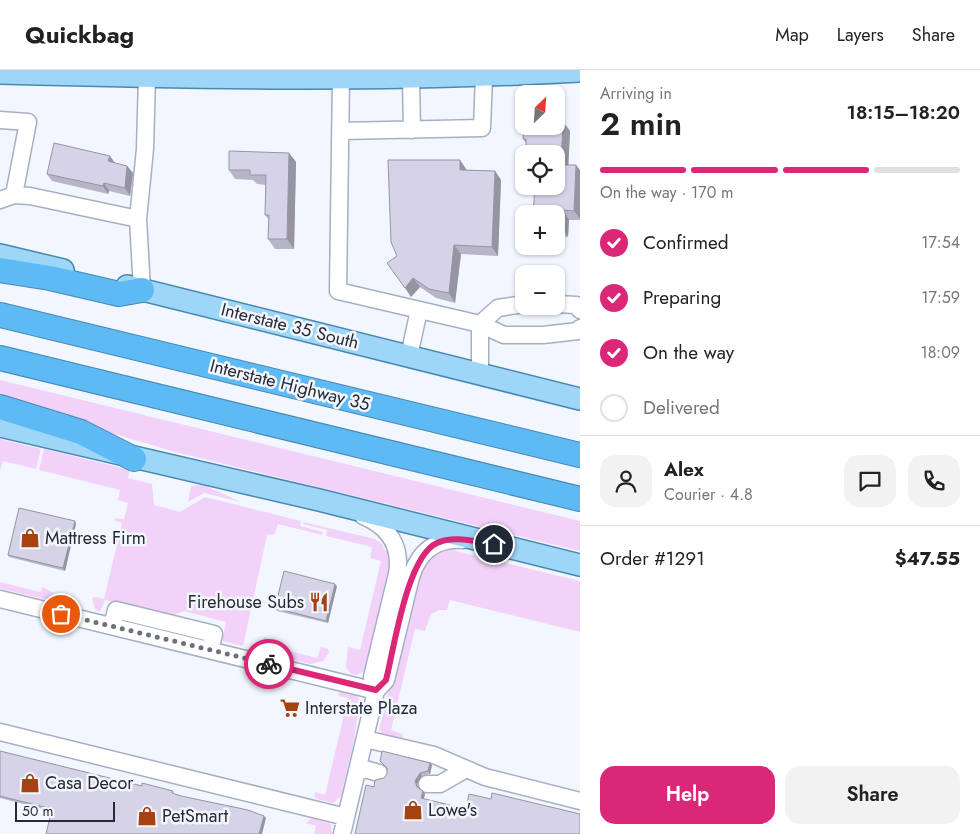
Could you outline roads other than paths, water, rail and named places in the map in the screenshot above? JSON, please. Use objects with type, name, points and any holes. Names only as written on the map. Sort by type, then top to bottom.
[{"type":"highway","points":[[0,270],[50,278],[119,294],[142,290]]},
{"type":"highway","name":"Interstate Highway 35","points":[[0,314],[580,456]]},
{"type":"highway","points":[[0,358],[580,499]]},
{"type":"highway","points":[[0,407],[81,432],[134,459]]},
{"type":"main road","points":[[2,72],[147,76],[268,74],[341,78],[484,76],[580,72]]},
{"type":"main road","name":"Interstate 35 South","points":[[0,255],[409,356],[480,376],[580,399]]},
{"type":"main road","points":[[0,426],[134,459],[319,500],[580,565]]},
{"type":"lane","points":[[142,290],[138,218],[144,149],[147,76]]},
{"type":"lane","points":[[340,131],[482,128],[484,76]]},
{"type":"lane","points":[[411,77],[412,130]]},
{"type":"lane","points":[[341,78],[338,291],[480,324],[504,335],[543,335],[578,331],[580,328]]},
{"type":"lane","points":[[0,120],[28,122],[7,197],[30,196],[138,218]]},
{"type":"lane","points":[[565,304],[576,305],[580,310]]},
{"type":"lane","points":[[480,376],[480,324],[498,308],[515,305]]},
{"type":"lane","points":[[409,356],[419,310]]},
{"type":"lane","points":[[319,500],[380,524],[390,534],[397,550],[397,574],[372,676],[376,690],[342,834]]},
{"type":"lane","points":[[376,690],[386,680],[413,571],[424,553],[435,544],[446,540],[494,544]]},
{"type":"lane","points":[[0,599],[376,690]]},
{"type":"lane","points":[[0,732],[346,817]]},
{"type":"lane","points":[[365,739],[434,755],[485,777],[580,800]]},
{"type":"lane","points":[[358,767],[380,773]]},
{"type":"lane","points":[[427,784],[440,784],[466,769]]},
{"type":"place","name":"Mattress Firm","points":[[30,538]]},
{"type":"place","name":"Firehouse Subs","points":[[319,602]]},
{"type":"place","name":"Interstate Plaza","points":[[290,708]]},
{"type":"place","name":"Casa Decor","points":[[30,783]]},
{"type":"place","name":"Lowe's","points":[[413,810]]},
{"type":"place","name":"PetSmart","points":[[147,816]]}]
